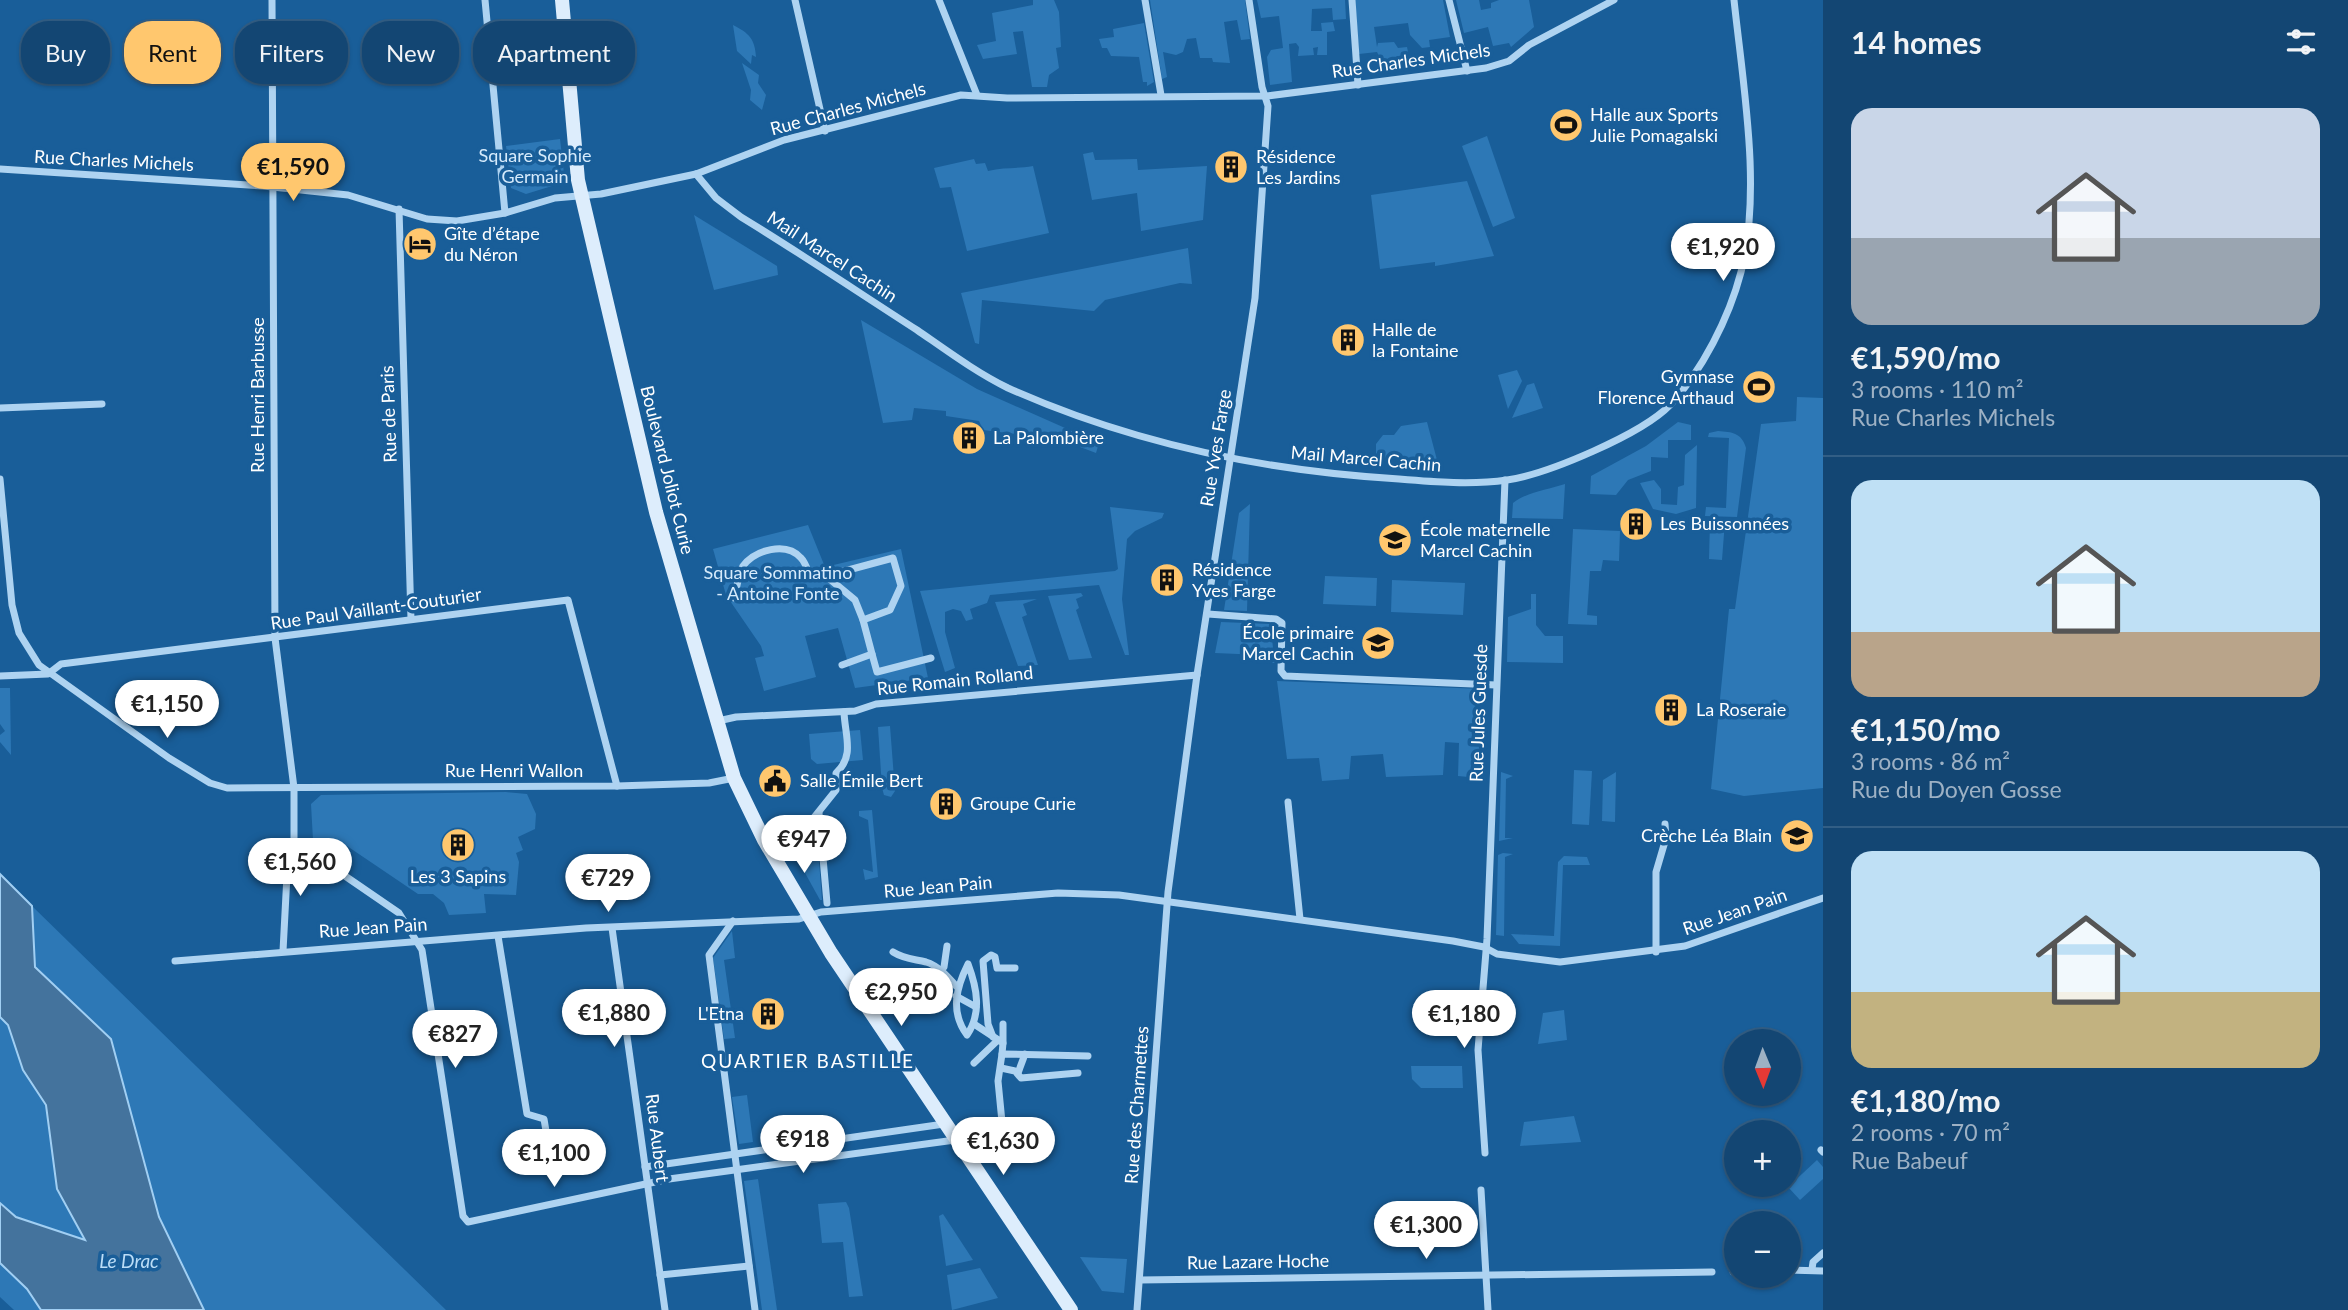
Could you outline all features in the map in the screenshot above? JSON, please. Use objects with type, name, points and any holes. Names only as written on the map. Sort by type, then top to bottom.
[{"type":"street","name":"Rue Henri Barbusse","points":[[272,0],[275,638],[294,788],[294,841]]},
{"type":"street","points":[[485,0],[505,213]]},
{"type":"street","name":"Boulevard Joliot Curie","points":[[562,0],[573,144],[582,196],[656,512],[734,778],[808,917],[1071,1310]]},
{"type":"street","points":[[796,0],[825,131]]},
{"type":"street","points":[[939,0],[977,95]]},
{"type":"street","points":[[1145,0],[1161,95]]},
{"type":"street","name":"Rue Yves Farge","points":[[1168,902],[1197,675],[1261,245],[1267,96],[1262,87],[1249,0]]},
{"type":"street","points":[[1352,0],[1358,85]]},
{"type":"street","points":[[1449,0],[1467,71]]},
{"type":"street","name":"Rue Charles Michels","points":[[0,169],[273,187],[348,195],[443,222],[505,213],[555,198],[582,196],[695,174],[784,140],[961,95],[1071,98],[1267,96],[1467,71],[1509,61],[1529,45],[1614,0]]},
{"type":"street","name":"Mail Marcel Cachin","points":[[695,174],[716,198],[741,217],[1006,387],[1115,428],[1230,459],[1367,478],[1453,483],[1505,480],[1584,455],[1662,411],[1699,366],[1711,342],[1736,286],[1750,217],[1734,0]]},
{"type":"street","name":"Rue de Paris","points":[[399,209],[411,619]]},
{"type":"street","points":[[0,408],[102,404]]},
{"type":"street","name":"Rue Henri Wallon","points":[[0,479],[10,592],[19,633],[48,674],[158,751],[211,783],[227,788],[617,786],[709,783],[734,778]]},
{"type":"street","name":"Rue Jules Guesde","points":[[1485,1153],[1478,1050],[1482,1025],[1505,480]]},
{"type":"street","points":[[734,598],[741,568],[752,556],[771,549],[790,550],[801,558],[811,578]]},
{"type":"street","points":[[863,620],[890,610],[901,586],[893,558],[823,576],[855,600],[877,672],[931,658]]},
{"type":"street","name":"Rue Paul Vaillant-Couturier","points":[[0,677],[48,674],[61,664],[568,600],[617,786]]},
{"type":"street","points":[[1208,614],[1276,619],[1282,623],[1281,671],[1285,676],[1496,685]]},
{"type":"street","points":[[842,665],[872,654]]},
{"type":"street","name":"Rue Romain Rolland","points":[[717,722],[736,717],[844,712],[876,704],[942,697],[1197,675]]},
{"type":"street","points":[[788,850],[836,790],[836,774],[846,765],[849,755],[844,712]]},
{"type":"street","points":[[1288,802],[1300,919]]},
{"type":"street","points":[[819,812],[827,903]]},
{"type":"street","name":"Rue Jean Pain","points":[[1656,952],[1656,872],[1667,838],[1665,824]]},
{"type":"street","points":[[283,951],[288,856],[294,841],[399,913],[413,940],[422,950],[463,1216],[468,1222],[646,1183],[955,1140]]},
{"type":"street","name":"Rue Jean Pain","points":[[176,961],[413,940],[808,917],[821,912],[1058,893],[1119,895],[1300,919],[1485,947],[1497,954],[1560,962],[1656,952],[1705,941],[1823,898]]},
{"type":"street","name":"Rue des Charmettes","points":[[1137,1310],[1168,902]]},
{"type":"street","points":[[733,921],[709,955],[755,1310]]},
{"type":"street","name":"Rue Aubert","points":[[612,928],[666,1310]]},
{"type":"street","points":[[498,936],[527,1114],[544,1119],[547,1137]]},
{"type":"street","points":[[927,987],[942,971],[947,946]]},
{"type":"street","points":[[893,953],[908,960],[928,963],[942,971],[957,987]]},
{"type":"street","points":[[1002,1122],[998,1081],[1002,1054],[998,1040],[988,1024],[983,961],[991,955],[995,957],[997,968],[1015,968]]},
{"type":"street","points":[[968,964],[976,992],[976,1007],[974,1024],[967,1035],[960,1026],[956,996],[957,987],[968,964]]},
{"type":"street","points":[[956,996],[976,1007]]},
{"type":"street","points":[[974,1024],[998,1040]]},
{"type":"street","points":[[974,1063],[998,1040],[1003,1024]]},
{"type":"street","points":[[1002,1054],[1088,1056]]},
{"type":"street","points":[[1018,1073],[1025,1054]]},
{"type":"street","points":[[1001,1068],[1018,1073],[1021,1078],[1078,1073]]},
{"type":"street","points":[[645,1167],[944,1124]]},
{"type":"street","points":[[1481,1190],[1488,1310]]},
{"type":"street","points":[[1812,1269],[1813,1262],[1823,1253]]},
{"type":"street","points":[[660,1275],[749,1266]]},
{"type":"street","points":[[1801,1269],[1823,1271]]},
{"type":"street","name":"Rue Lazare Hoche","points":[[1140,1280],[1712,1272]]},
{"type":"green space","points":[[1033,0],[1054,0],[1059,12],[1061,47],[1056,48],[1059,68],[1049,75],[1047,87],[1032,87],[1023,31],[1013,32],[1017,54],[983,59],[977,45],[996,41],[992,13],[1033,5]]},
{"type":"green space","points":[[1150,0],[1245,0],[1250,39],[1241,40],[1237,20],[1224,22],[1230,63],[1200,58],[1196,38],[1187,39],[1183,52],[1176,55],[1163,52],[1167,77],[1162,79]]},
{"type":"green space","points":[[1257,0],[1345,0],[1346,19],[1333,20],[1332,8],[1312,9],[1311,31],[1322,31],[1321,23],[1333,22],[1335,31],[1327,32],[1327,55],[1317,55],[1318,47],[1313,48],[1314,55],[1298,56],[1299,47],[1296,43],[1289,44],[1292,82],[1270,85],[1267,57],[1271,50],[1283,48],[1279,16],[1261,18]]},
{"type":"green space","points":[[1355,0],[1443,0],[1450,37],[1429,40],[1430,47],[1422,48],[1410,35],[1408,23],[1374,27],[1377,47],[1378,43],[1394,42],[1398,48],[1407,47],[1411,67],[1397,69],[1396,60],[1382,62],[1377,52],[1359,54]]},
{"type":"green space","points":[[1456,0],[1479,0],[1481,10],[1491,8],[1491,3],[1499,0],[1529,0],[1534,27],[1511,47],[1509,43],[1493,46],[1488,27],[1464,33]]},
{"type":"green space","points":[[1144,23],[1154,82],[1147,86],[1147,82],[1143,82],[1139,57],[1111,56],[1107,48],[1102,48],[1099,39],[1114,37],[1113,29]]},
{"type":"green space","points":[[733,25],[753,41],[756,57],[752,55],[751,64],[737,51]]},
{"type":"green space","points":[[742,63],[759,75],[758,83],[766,95],[762,110],[750,100],[751,90]]},
{"type":"green space","points":[[1487,136],[1515,218],[1493,227],[1462,146]]},
{"type":"green space","name":"Square Sophie Germain","points":[[560,139],[565,182],[526,194],[511,188],[506,146]]},
{"type":"green space","points":[[1093,152],[1095,160],[1137,159],[1138,170],[1207,166],[1203,220],[1141,231],[1137,193],[1092,200],[1083,154]]},
{"type":"green space","points":[[974,159],[976,164],[985,163],[988,171],[1033,166],[1049,233],[967,251],[951,187],[940,188],[934,168]]},
{"type":"green space","points":[[1467,181],[1494,256],[1435,266],[1435,262],[1380,269],[1371,195]]},
{"type":"green space","points":[[694,215],[777,266],[778,275],[714,290]]},
{"type":"green space","points":[[1188,248],[1192,284],[1180,283],[1105,300],[1094,311],[982,300],[979,344],[975,343],[961,293]]},
{"type":"green space","points":[[861,320],[977,389],[1099,443],[1096,453],[1059,439],[983,430],[979,421],[946,416],[946,411],[914,408],[912,420],[883,423]]},
{"type":"green space","points":[[1517,370],[1522,381],[1508,409],[1498,375]]},
{"type":"green space","points":[[1534,383],[1543,408],[1512,418],[1527,385]]},
{"type":"green space","points":[[1797,397],[1823,398],[1823,788],[1744,796],[1711,789],[1729,609],[1735,609],[1761,424],[1796,421]]},
{"type":"green space","points":[[1427,422],[1437,460],[1376,458],[1376,444],[1383,435],[1394,435],[1401,426]]},
{"type":"green space","points":[[1678,422],[1691,425],[1691,440],[1668,440],[1668,458],[1651,457],[1651,471],[1628,480],[1616,495],[1590,494],[1591,476],[1646,446]]},
{"type":"green space","points":[[1718,431],[1736,434],[1746,448],[1737,517],[1705,516],[1706,507],[1726,508],[1729,438],[1708,437],[1709,433]]},
{"type":"green space","points":[[1697,445],[1696,508],[1676,514],[1653,509],[1640,483],[1654,480],[1661,489],[1661,504],[1677,505],[1678,487],[1684,485],[1685,455]]},
{"type":"green space","points":[[1565,484],[1563,519],[1512,518],[1513,503],[1519,499]]},
{"type":"green space","points":[[1250,504],[1247,611],[1224,610],[1239,513]]},
{"type":"green space","points":[[1110,507],[1164,513],[1162,518],[1135,531],[1127,539],[1122,599],[1129,655],[1125,655],[1099,585],[990,595],[987,603],[970,609],[973,619],[966,621],[961,611],[953,609],[945,612],[945,632],[955,668],[945,672],[920,591],[1115,571],[1118,569]]},
{"type":"green space","points":[[1710,521],[1725,521],[1722,560],[1709,559]]},
{"type":"green space","name":"Square Sommatino - Antoine Fonte","points":[[808,525],[825,567],[901,549],[928,678],[855,688],[838,628],[805,636],[816,677],[764,691],[755,658],[764,656],[761,646],[726,595],[713,549]]},
{"type":"green space","points":[[1573,529],[1620,531],[1619,561],[1603,560],[1601,571],[1590,571],[1587,615],[1597,616],[1597,625],[1568,624]]},
{"type":"green space","points":[[1325,576],[1377,578],[1376,606],[1323,604]]},
{"type":"green space","points":[[1392,580],[1465,583],[1463,615],[1391,612]]},
{"type":"green space","points":[[1081,593],[1083,596],[1076,599],[1079,608],[1076,610],[1092,658],[1069,660],[1048,596]]},
{"type":"green space","points":[[1531,594],[1536,594],[1536,625],[1545,636],[1563,636],[1563,663],[1507,662],[1508,617],[1531,609]]},
{"type":"green space","points":[[1037,599],[1023,604],[1027,615],[1022,617],[1038,665],[1018,666],[995,602]]},
{"type":"green space","points":[[1221,622],[1270,624],[1275,663],[1261,663],[1261,655],[1215,653]]},
{"type":"green space","points":[[1277,681],[1483,689],[1479,778],[1458,776],[1459,743],[1445,742],[1443,775],[1386,777],[1383,754],[1351,756],[1349,779],[1322,781],[1319,758],[1287,759]]},
{"type":"green space","points":[[0,688],[10,688],[11,755],[0,742],[0,735],[5,731],[0,724]]},
{"type":"green space","points":[[890,726],[895,791],[891,797],[884,795],[882,788],[878,727]]},
{"type":"green space","points":[[860,730],[863,760],[817,764],[811,759],[809,734]]},
{"type":"green space","points":[[1574,770],[1592,771],[1589,825],[1572,824]]},
{"type":"green space","points":[[1501,772],[1513,776],[1506,779],[1505,838],[1513,838],[1499,841]]},
{"type":"green space","points":[[1616,772],[1615,822],[1602,821],[1603,780]]},
{"type":"green space","points":[[506,792],[527,794],[536,814],[535,829],[518,837],[523,850],[516,853],[519,862],[516,895],[484,894],[486,913],[449,915],[444,903],[433,894],[418,894],[347,846],[337,860],[313,840],[311,804],[321,795]]},
{"type":"green space","points":[[872,810],[878,877],[865,880],[863,869],[873,872],[868,820],[859,816],[859,811]]},
{"type":"green space","points":[[816,822],[822,900],[794,853]]},
{"type":"green space","points":[[1513,854],[1505,857],[1504,936],[1496,935],[1498,855]]},
{"type":"green space","points":[[1564,856],[1587,857],[1590,865],[1563,865],[1560,946],[1519,944],[1511,934],[1554,936],[1558,862]]},
{"type":"green space","points":[[32,906],[446,1310],[204,1310],[159,1217],[111,1039],[35,967]]},
{"type":"green space","points":[[732,931],[735,958],[724,960],[735,1038],[724,1039],[713,958]]},
{"type":"green space","points":[[1564,1010],[1567,1040],[1538,1044],[1543,1013]]},
{"type":"green space","points":[[0,1017],[8,1025],[23,1070],[46,1105],[57,1189],[85,1241],[16,1217],[0,1203]]},
{"type":"green space","points":[[1411,1066],[1462,1066],[1463,1088],[1421,1088],[1412,1079]]},
{"type":"green space","points":[[747,1095],[753,1142],[739,1144],[732,1097]]},
{"type":"green space","points":[[1574,1116],[1581,1142],[1520,1146],[1524,1122]]},
{"type":"green space","points":[[1817,1160],[1823,1167],[1823,1179],[1800,1200],[1797,1197],[1801,1197],[1801,1175]]},
{"type":"green space","points":[[758,1179],[777,1310],[762,1310],[744,1181]]},
{"type":"green space","points":[[846,1202],[863,1296],[849,1297],[843,1242],[822,1243],[818,1204]]},
{"type":"green space","points":[[943,1214],[973,1260],[946,1266],[939,1216]]},
{"type":"green space","points":[[1080,1257],[1127,1259],[1124,1293],[1102,1291]]},
{"type":"green space","points":[[0,1263],[27,1289],[41,1310],[14,1310],[0,1297]]},
{"type":"green space","points":[[980,1268],[998,1298],[952,1310],[947,1275]]},
{"type":"water","name":"Le Drac","points":[[0,874],[32,906],[35,967],[111,1039],[159,1217],[204,1310],[41,1310],[27,1289],[0,1263],[0,1203],[16,1217],[85,1240],[57,1189],[46,1105],[23,1070],[8,1025],[0,1017]]},
{"type":"place","name":"Halle aux Sports Julie Pomagalski","points":[[1566,125]]},
{"type":"place","name":"Résidence Les Jardins","points":[[1231,167]]},
{"type":"place","name":"Gîte d’étape du Néron","points":[[420,244]]},
{"type":"place","name":"Halle de la Fontaine","points":[[1348,340]]},
{"type":"place","name":"Gymnase Florence Arthaud","points":[[1759,387]]},
{"type":"place","name":"La Palombière","points":[[969,438]]},
{"type":"place","name":"Les Buissonnées","points":[[1636,524]]},
{"type":"place","name":"École maternelle Marcel Cachin","points":[[1395,540]]},
{"type":"place","name":"Résidence Yves Farge","points":[[1167,580]]},
{"type":"place","name":"École primaire Marcel Cachin","points":[[1378,643]]},
{"type":"place","name":"La Roseraie","points":[[1671,710]]},
{"type":"place","name":"Salle Émile Bert","points":[[775,781]]},
{"type":"place","name":"Groupe Curie","points":[[946,804]]},
{"type":"place","name":"Crèche Léa Blain","points":[[1797,836]]},
{"type":"place","name":"Les 3 Sapins","points":[[458,845]]},
{"type":"place","name":"L'Etna","points":[[768,1014]]},
{"type":"district","name":"QUARTIER BASTILLE","points":[[808,1061]]}]
